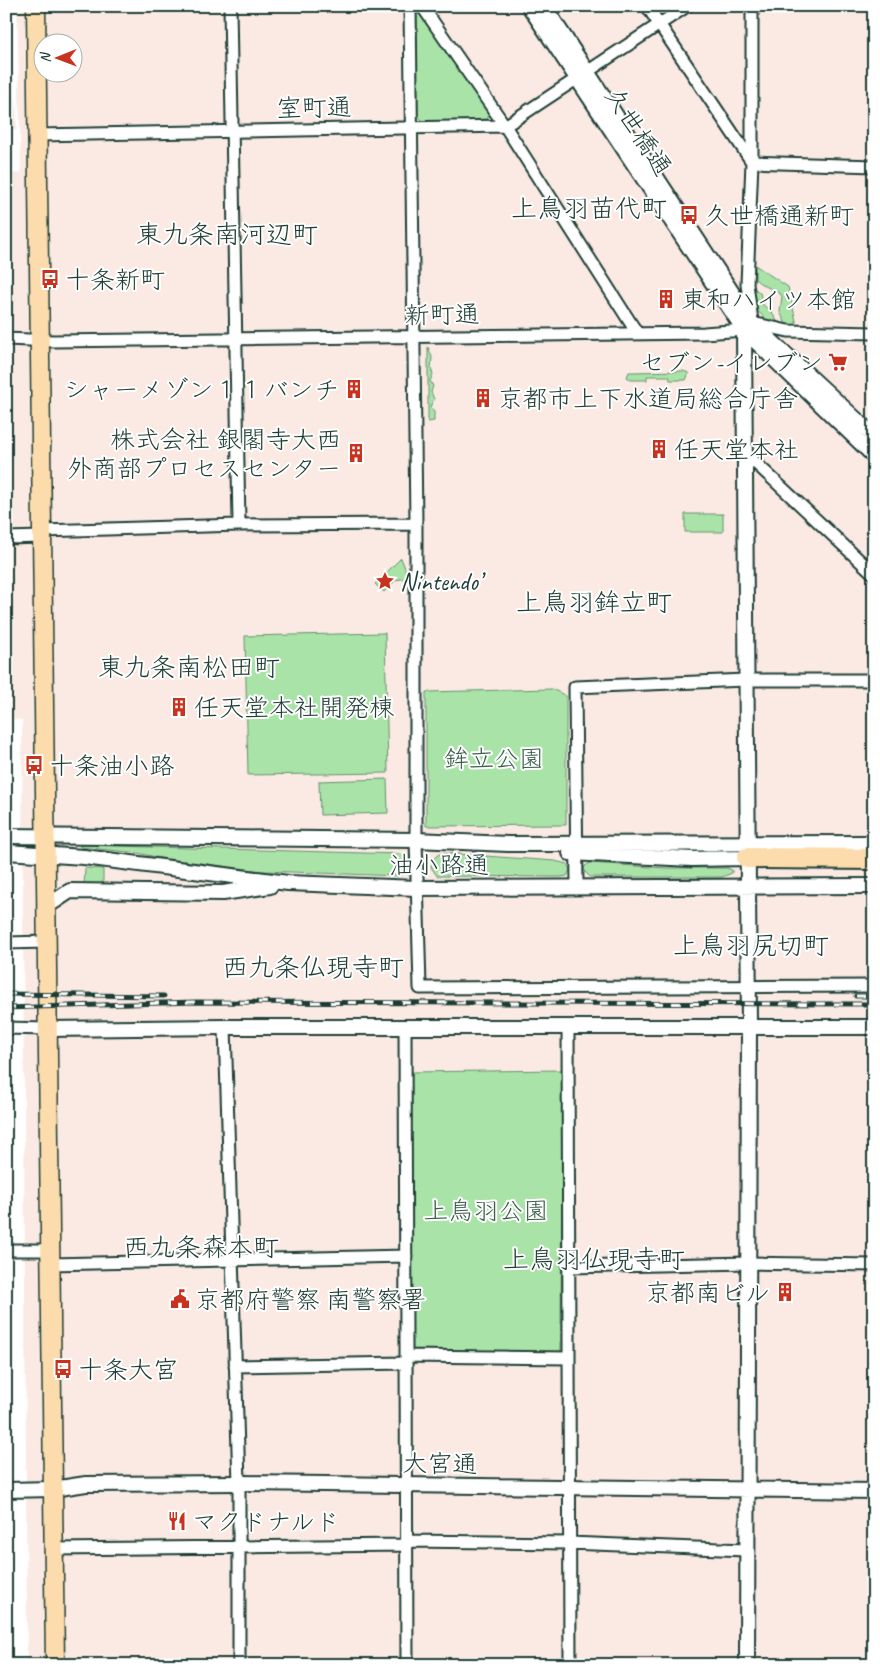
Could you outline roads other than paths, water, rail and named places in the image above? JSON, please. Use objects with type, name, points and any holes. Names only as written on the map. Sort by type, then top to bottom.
[{"type":"highway","points":[[747,852],[874,860]]},
{"type":"main road","points":[[36,6],[55,1665]]},
{"type":"street","points":[[230,6],[239,525]]},
{"type":"street","points":[[410,6],[413,128],[416,524],[416,840],[420,988],[874,986]]},
{"type":"street","points":[[422,6],[505,126],[637,333]]},
{"type":"street","name":"久世橋通","points":[[529,6],[582,76],[748,326],[874,456]]},
{"type":"street","name":"久世橋通","points":[[544,6],[582,76]]},
{"type":"street","points":[[647,6],[752,162]]},
{"type":"street","points":[[505,126],[687,6]]},
{"type":"street","points":[[747,1665],[749,987],[744,452],[748,326],[746,284],[752,162],[752,6]]},
{"type":"street","name":"室町通","points":[[37,135],[505,126]]},
{"type":"street","points":[[752,162],[874,166]]},
{"type":"street","name":"久世橋通","points":[[748,326],[874,436]]},
{"type":"street","name":"新町通","points":[[6,339],[414,338],[637,333],[748,326],[788,331],[874,333]]},
{"type":"street","points":[[744,452],[874,574]]},
{"type":"street","points":[[6,538],[42,534],[239,525],[416,524]]},
{"type":"street","points":[[577,886],[575,686],[746,680],[874,680]]},
{"type":"street","name":"油小路通","points":[[6,836],[416,840],[576,848],[692,859],[747,852]]},
{"type":"street","points":[[747,852],[874,843]]},
{"type":"street","name":"油小路通","points":[[6,852],[84,857],[288,883],[417,888],[874,886]]},
{"type":"street","points":[[46,907],[70,891],[223,893],[288,883]]},
{"type":"street","points":[[6,943],[46,942]]},
{"type":"street","points":[[6,1028],[405,1026],[874,1027]]},
{"type":"street","points":[[405,1026],[407,1665]]},
{"type":"street","points":[[568,1026],[570,1665]]},
{"type":"street","points":[[224,1027],[240,1483],[239,1665]]},
{"type":"street","points":[[6,1250],[50,1257],[232,1260],[406,1256]]},
{"type":"street","points":[[569,1267],[748,1263],[874,1265]]},
{"type":"street","points":[[235,1366],[406,1359],[569,1358]]},
{"type":"street","name":"大宮通","points":[[6,1490],[53,1489],[86,1484],[240,1483],[874,1491]]},
{"type":"street","points":[[54,1549],[406,1543],[569,1543],[746,1550]]},
{"type":"railway","points":[[6,994],[164,996]]},
{"type":"railway","points":[[856,996],[874,996]]},
{"type":"railway","points":[[6,1008],[194,1002],[874,1004]]},
{"type":"place","name":"久世橋通新町","points":[[689,215]]},
{"type":"place","name":"十条新町","points":[[50,279]]},
{"type":"place","name":"東和ハイツ本館","points":[[666,299]]},
{"type":"place","name":"セブン-イレブン","points":[[838,362]]},
{"type":"place","name":"シャーメゾン１１バンチ","points":[[354,389]]},
{"type":"place","name":"京都市上下水道局総合庁舎","points":[[483,398]]},
{"type":"place","name":"任天堂本社","points":[[659,449]]},
{"type":"place","name":"株式会社 銀閣寺大西 外商部プロセスセンター","points":[[356,453]]},
{"type":"place","name":"Nintendo’","points":[[385,581]]},
{"type":"place","name":"任天堂本社開発棟","points":[[179,707]]},
{"type":"place","name":"十条油小路","points":[[34,765]]},
{"type":"place","name":"京都南ビル","points":[[785,1292]]},
{"type":"place","name":"京都府警察 南警察署","points":[[180,1299]]},
{"type":"place","name":"十条大宮","points":[[63,1369]]},
{"type":"place","name":"マクドナルド","points":[[177,1521]]},
{"type":"district","name":"上鳥羽苗代町","points":[[589,208]]},
{"type":"district","name":"東九条南河辺町","points":[[227,234]]},
{"type":"district","name":"上鳥羽鉾立町","points":[[594,602]]},
{"type":"district","name":"東九条南松田町","points":[[189,667]]},
{"type":"district","name":"上鳥羽尻切町","points":[[751,945]]},
{"type":"district","name":"西九条仏現寺町","points":[[313,967]]},
{"type":"district","name":"西九条森本町","points":[[201,1247]]},
{"type":"district","name":"上鳥羽仏現寺町","points":[[594,1259]]},
{"type":"park label","name":"鉾立公園","points":[[494,758]]},
{"type":"park label","name":"上鳥羽公園","points":[[486,1210]]}]
